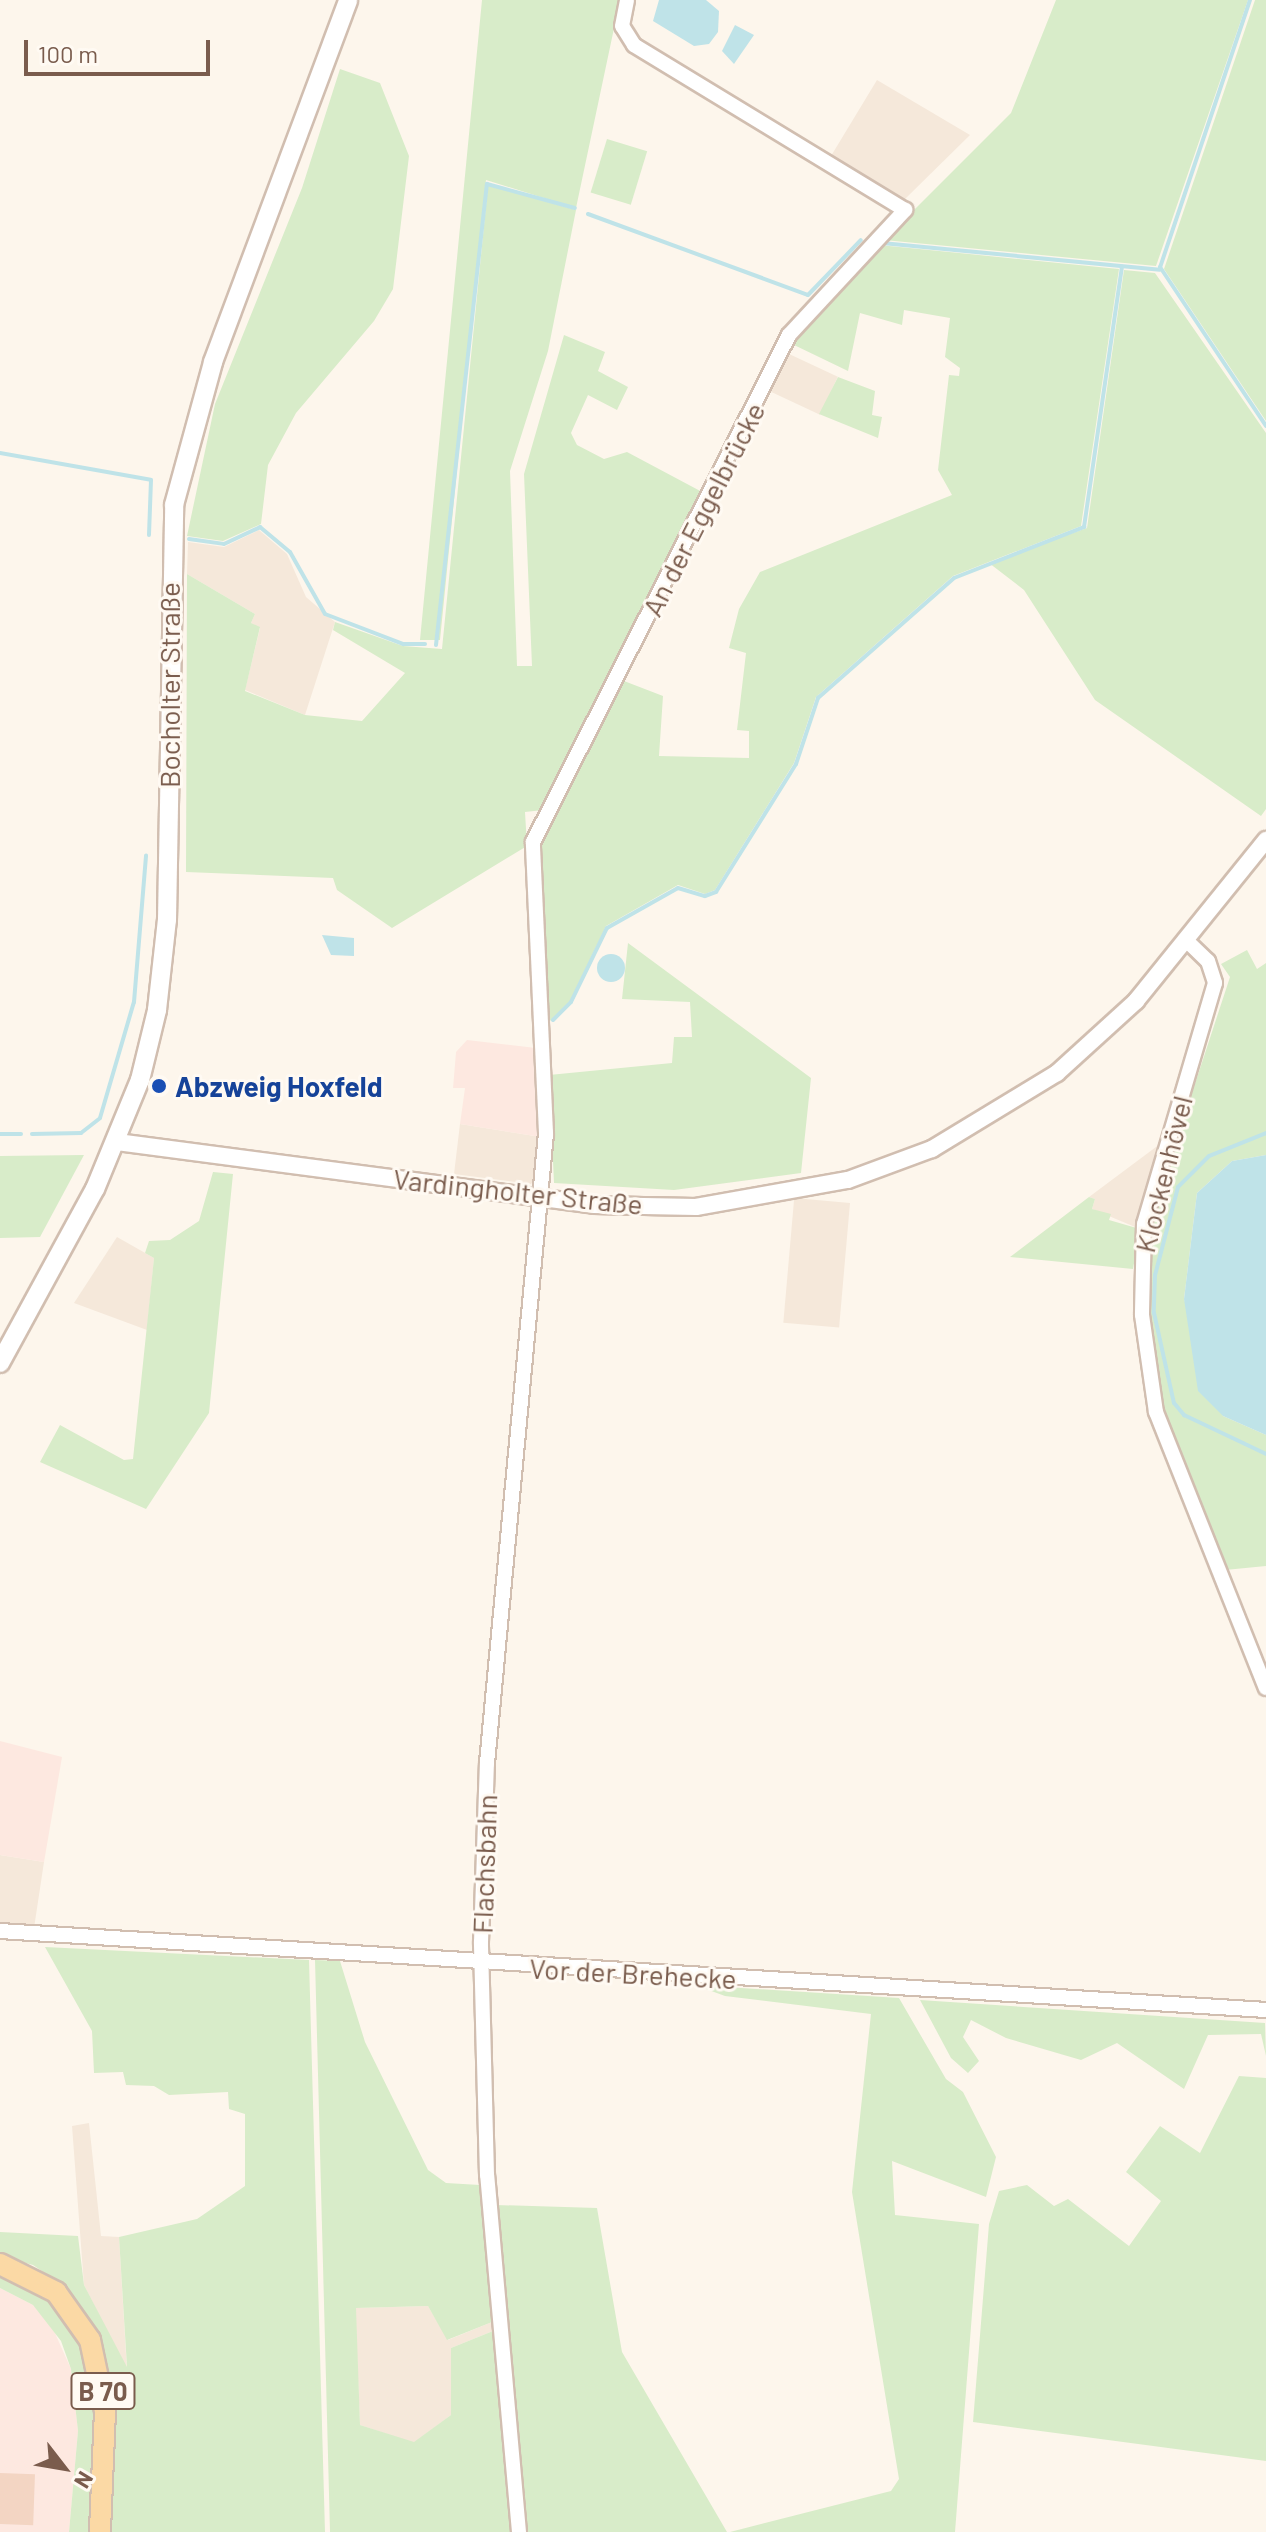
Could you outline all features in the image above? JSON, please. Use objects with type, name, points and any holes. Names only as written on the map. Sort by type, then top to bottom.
[{"type":"main road","name":"Bocholter Straße","points":[[0,1363],[117,1142],[150,1039],[166,932],[174,505],[213,362],[348,0]]},
{"type":"main road","name":"B 70","points":[[0,2264],[56,2292],[90,2340],[105,2411],[100,2532]]},
{"type":"street","name":"An der Eggelbrücke","points":[[543,1198],[546,1133],[533,842],[789,335],[905,210],[634,45],[622,26],[627,0]]},
{"type":"street","name":"Vardingholter Straße","points":[[117,1142],[543,1198],[696,1207],[756,1200],[848,1180],[932,1149],[1057,1073],[1136,1001],[1266,840]]},
{"type":"street","name":"Klockenhövel","points":[[1187,941],[1208,961],[1215,983],[1144,1224],[1142,1315],[1156,1412],[1266,1688]]},
{"type":"street","name":"Flachsbahn","points":[[519,2532],[487,2175],[482,1964],[487,1763],[543,1198]]},
{"type":"street","name":"Vor der Brehecke","points":[[0,1931],[482,1964],[1266,2010]]},
{"type":"shaded area","points":[[877,80],[970,135],[904,200],[831,156]]},
{"type":"shaded area","points":[[787,353],[838,377],[820,415],[769,391]]},
{"type":"shaded area","points":[[259,530],[287,554],[306,597],[335,622],[305,715],[245,690],[260,628],[251,623],[255,614],[187,574],[188,542],[224,547]]},
{"type":"shaded area","points":[[467,1040],[536,1048],[541,1137],[460,1124],[465,1088],[453,1088],[456,1052]]},
{"type":"shaded area","points":[[460,1124],[541,1137],[538,1175],[531,1184],[454,1174]]},
{"type":"shaded area","points":[[1164,1141],[1140,1229],[1092,1209],[1095,1199],[1089,1197]]},
{"type":"shaded area","points":[[794,1198],[850,1203],[839,1328],[783,1323]]},
{"type":"shaded area","points":[[117,1237],[154,1258],[147,1330],[74,1303]]},
{"type":"shaded area","points":[[0,1741],[62,1757],[44,1862],[0,1855]]},
{"type":"shaded area","points":[[0,1855],[44,1862],[34,1928],[0,1924]]},
{"type":"shaded area","points":[[89,2123],[101,2236],[119,2237],[127,2371],[84,2285],[72,2126]]},
{"type":"shaded area","points":[[0,2288],[33,2305],[50,2322],[71,2369],[78,2431],[69,2532],[0,2532]]},
{"type":"shaded area","points":[[428,2306],[448,2340],[492,2322],[493,2331],[451,2348],[451,2415],[414,2443],[360,2425],[355,2308]]},
{"type":"green space","points":[[482,0],[620,0],[576,208],[486,180],[440,640],[420,640]]},
{"type":"green space","points":[[1056,0],[1248,0],[1156,266],[884,240],[1011,113]]},
{"type":"green space","points":[[1255,0],[1266,0],[1266,421],[1164,269]]},
{"type":"green space","points":[[340,69],[380,83],[409,156],[393,289],[374,321],[296,413],[268,465],[261,524],[223,541],[187,536],[215,404],[302,188]]},
{"type":"green space","points":[[607,139],[647,151],[631,205],[591,193]]},
{"type":"green space","points":[[488,185],[576,210],[548,351],[510,471],[517,666],[532,666],[524,474],[564,335],[605,352],[598,371],[628,387],[617,410],[588,395],[571,433],[577,445],[604,459],[627,452],[704,493],[543,810],[525,812],[527,846],[392,928],[337,890],[333,878],[186,872],[187,574],[255,614],[251,623],[260,627],[245,691],[305,715],[362,721],[405,673],[333,630],[335,622],[403,646],[442,649]]},
{"type":"green space","points":[[879,245],[1119,269],[1081,526],[953,576],[816,697],[794,763],[715,890],[705,894],[678,885],[606,926],[570,1001],[547,1024],[540,846],[624,681],[663,696],[659,756],[749,758],[749,731],[737,730],[746,653],[729,648],[739,609],[760,572],[952,495],[938,470],[949,375],[959,376],[960,368],[945,357],[950,318],[904,310],[902,325],[860,313],[848,371],[792,344]]},
{"type":"green space","points":[[1124,270],[1155,273],[1266,433],[1266,809],[1261,816],[1095,700],[1024,590],[989,563],[1087,528]]},
{"type":"green space","points":[[838,377],[875,391],[872,415],[882,417],[878,438],[819,414]]},
{"type":"green space","points":[[628,943],[811,1078],[801,1173],[674,1190],[554,1183],[549,1075],[672,1063],[674,1037],[692,1037],[690,1002],[622,999]]},
{"type":"green space","points":[[1247,950],[1257,969],[1266,963],[1266,1155],[1232,1161],[1197,1193],[1184,1299],[1223,1416],[1266,1435],[1266,1566],[1225,1570],[1161,1407],[1147,1308],[1149,1224],[1230,977],[1221,964]]},
{"type":"green space","points":[[84,1155],[40,1237],[0,1238],[0,1156]]},
{"type":"green space","points":[[213,1172],[233,1174],[209,1413],[146,1509],[40,1462],[60,1425],[124,1460],[133,1459],[154,1258],[145,1253],[149,1241],[170,1240],[199,1221]]},
{"type":"green space","points":[[1089,1197],[1095,1199],[1092,1209],[1111,1214],[1109,1220],[1140,1229],[1133,1269],[1010,1257]]},
{"type":"green space","points":[[45,1947],[309,1960],[325,2532],[108,2532],[114,2418],[100,2341],[64,2286],[33,2265],[0,2256],[0,2232],[78,2236],[84,2285],[127,2367],[119,2237],[197,2219],[245,2186],[245,2114],[229,2109],[228,2092],[169,2095],[154,2086],[126,2085],[123,2072],[94,2073],[92,2031]]},
{"type":"green space","points":[[315,1960],[340,1961],[365,2042],[428,2170],[446,2183],[480,2185],[492,2322],[447,2340],[428,2306],[356,2308],[360,2425],[414,2442],[451,2415],[451,2348],[493,2331],[511,2532],[330,2532]]},
{"type":"green space","points":[[695,1985],[899,1998],[946,2079],[963,2092],[996,2157],[986,2197],[892,2161],[895,2215],[979,2224],[955,2532],[730,2532],[891,2491],[899,2479],[852,2192],[871,2014],[725,1996]]},
{"type":"green space","points":[[920,2000],[1265,2023],[1266,2056],[1261,2034],[1208,2035],[1184,2089],[1117,2043],[1081,2060],[1006,2038],[971,2020],[963,2037],[979,2061],[968,2073],[951,2058]]},
{"type":"green space","points":[[1239,2076],[1266,2078],[1266,2461],[973,2422],[989,2224],[999,2191],[1027,2185],[1054,2206],[1068,2199],[1129,2246],[1161,2201],[1126,2172],[1160,2126],[1200,2153]]},
{"type":"green space","points":[[496,2205],[597,2208],[622,2352],[727,2532],[526,2532]]},
{"type":"green space","points":[[0,2274],[42,2293],[80,2339],[89,2362],[97,2429],[93,2532],[69,2532],[78,2431],[71,2369],[61,2341],[33,2305],[0,2288]]},
{"type":"water","points":[[659,0],[706,0],[719,11],[718,32],[709,44],[694,46],[653,21]]},
{"type":"water","points":[[735,25],[754,35],[734,64],[722,51]]},
{"type":"water","points":[[322,935],[354,938],[354,956],[331,955]]},
{"type":"water","points":[[611,954],[621,958],[625,968],[621,978],[611,982],[601,978],[597,968],[601,958]]},
{"type":"water","points":[[1266,1155],[1266,1435],[1223,1416],[1198,1391],[1184,1299],[1197,1193],[1232,1161]]},
{"type":"building","points":[[0,2473],[35,2474],[33,2525],[0,2524]]},
{"type":"waterway","points":[[1250,0],[1160,267],[1266,426]]},
{"type":"waterway","points":[[436,645],[487,184],[575,208]]},
{"type":"waterway","points":[[588,214],[808,295],[861,240]]},
{"type":"waterway","points":[[882,243],[1160,270]]},
{"type":"waterway","points":[[553,1020],[571,1002],[607,928],[678,888],[705,896],[716,892],[796,764],[818,698],[954,578],[1084,527],[1122,267]]},
{"type":"waterway","points":[[0,453],[151,480],[149,535]]},
{"type":"waterway","points":[[189,539],[224,544],[260,527],[290,552],[325,614],[403,644],[425,644]]},
{"type":"waterway","points":[[32,1134],[81,1133],[100,1118],[134,1002],[146,855]]},
{"type":"waterway","points":[[1266,1133],[1209,1156],[1178,1187],[1155,1275],[1154,1313],[1174,1403],[1184,1415],[1266,1454]]},
{"type":"waterway","points":[[0,1134],[21,1134]]},
{"type":"place","name":"Abzweig Hoxfeld","points":[[159,1086]]}]
